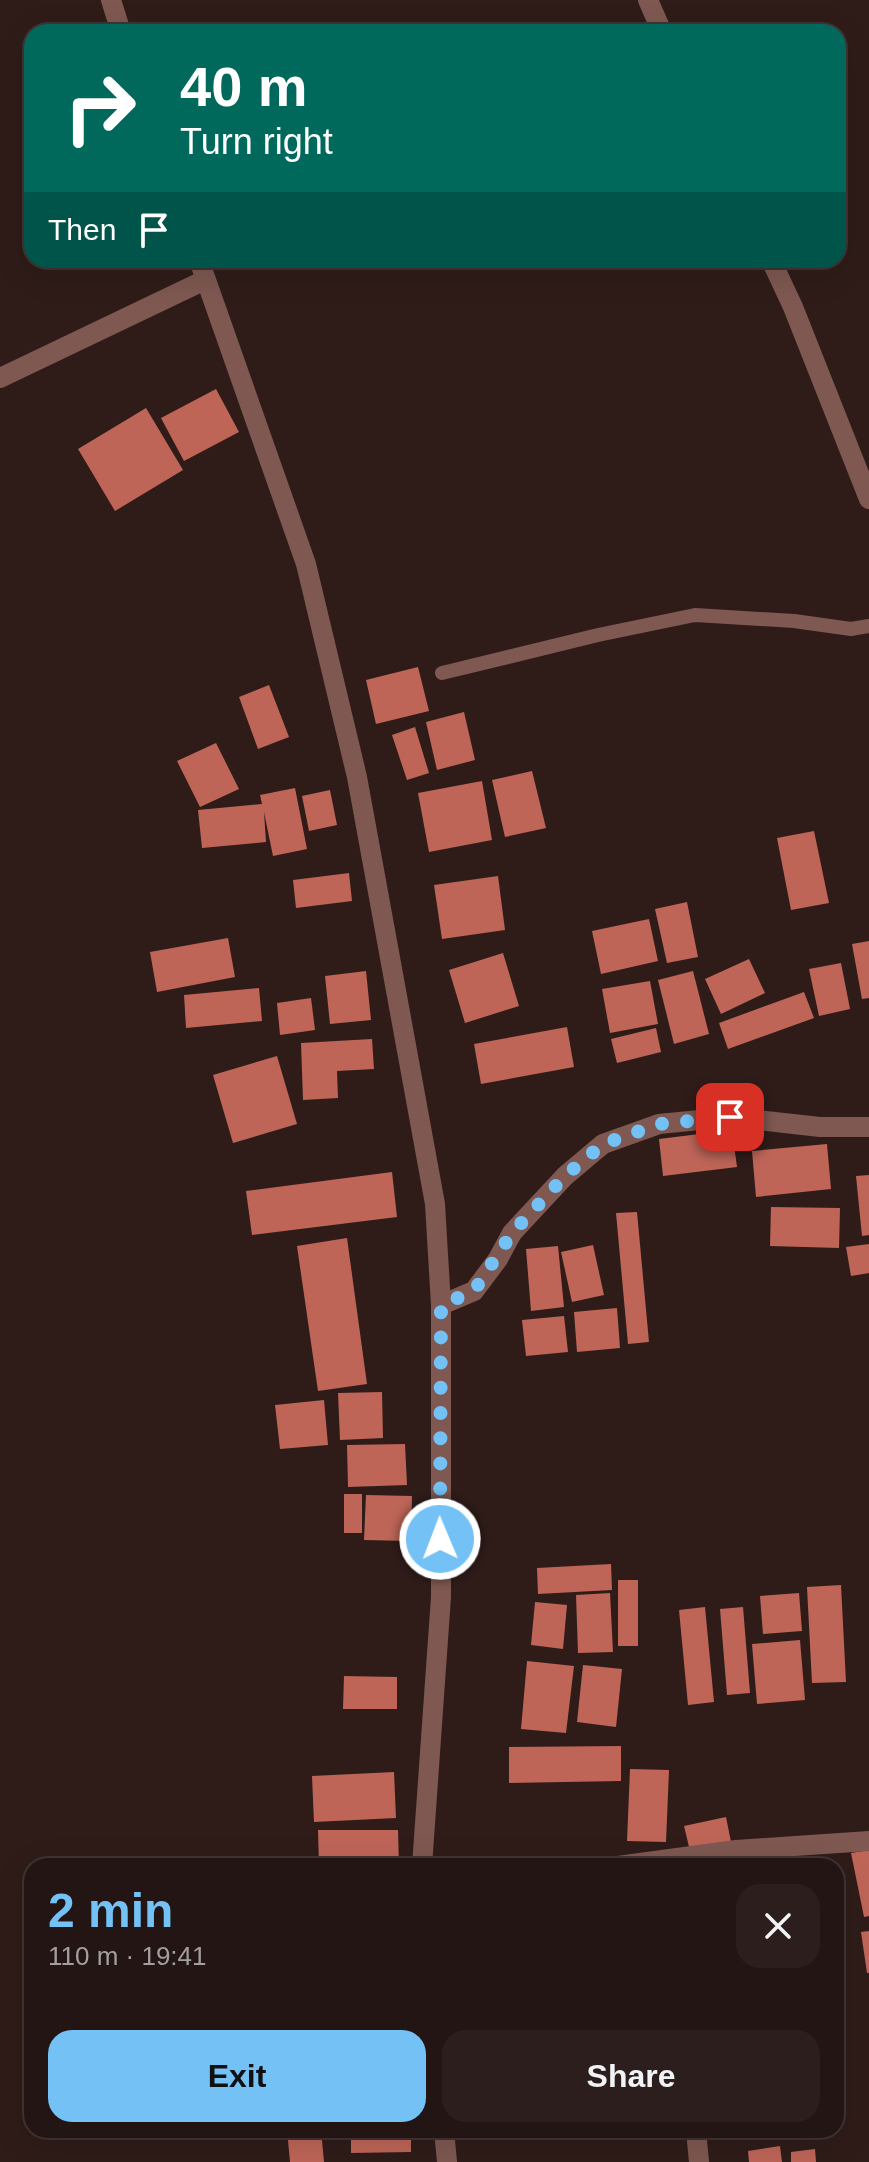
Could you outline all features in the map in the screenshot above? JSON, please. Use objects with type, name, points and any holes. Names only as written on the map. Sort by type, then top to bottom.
[{"type":"street","points":[[111,0],[118,24]]},
{"type":"street","points":[[648,0],[658,24]]},
{"type":"street","points":[[775,268],[869,499]]},
{"type":"street","points":[[0,378],[202,270],[306,564],[357,777],[435,1204],[441,1305],[441,1597],[423,1858]]},
{"type":"street","points":[[441,1305],[474,1291],[512,1233],[565,1176],[603,1144],[659,1124],[730,1117],[820,1127],[869,1127]]},
{"type":"street","points":[[677,1858],[736,1850],[869,1841]]},
{"type":"street","points":[[445,2138],[447,2162]]},
{"type":"street","points":[[697,2141],[699,2162]]},
{"type":"lane","points":[[442,673],[695,615],[794,621],[851,629],[869,626]]},
{"type":"building","points":[[216,389],[239,432],[184,461],[161,418]]},
{"type":"building","points":[[146,408],[183,470],[115,511],[78,449]]},
{"type":"building","points":[[418,667],[429,711],[376,724],[366,680]]},
{"type":"building","points":[[269,685],[289,737],[258,749],[239,697]]},
{"type":"building","points":[[464,712],[475,760],[437,770],[426,722]]},
{"type":"building","points":[[415,727],[429,773],[407,780],[392,735]]},
{"type":"building","points":[[216,743],[239,789],[200,807],[177,761]]},
{"type":"building","points":[[532,771],[546,828],[505,837],[492,780]]},
{"type":"building","points":[[482,781],[492,840],[429,852],[418,793]]},
{"type":"building","points":[[295,788],[307,849],[273,856],[264,812],[266,842],[202,848],[198,810],[262,804],[260,795]]},
{"type":"building","points":[[330,790],[337,825],[309,831],[302,796]]},
{"type":"building","points":[[814,831],[829,903],[791,910],[777,838]]},
{"type":"building","points":[[349,873],[352,901],[296,908],[293,880]]},
{"type":"building","points":[[498,876],[505,930],[442,939],[434,885]]},
{"type":"building","points":[[687,902],[698,957],[667,963],[655,909]]},
{"type":"building","points":[[649,919],[658,961],[601,974],[592,931]]},
{"type":"building","points":[[228,938],[235,977],[157,992],[150,952]]},
{"type":"building","points":[[869,941],[869,998],[862,999],[852,944]]},
{"type":"building","points":[[503,953],[519,1006],[465,1023],[449,970]]},
{"type":"building","points":[[749,959],[765,993],[721,1014],[705,979]]},
{"type":"building","points":[[841,963],[850,1009],[819,1016],[809,969]]},
{"type":"building","points":[[366,971],[371,1020],[330,1024],[325,976]]},
{"type":"building","points":[[693,971],[709,1034],[674,1044],[658,980]]},
{"type":"building","points":[[650,981],[658,1024],[610,1033],[602,989]]},
{"type":"building","points":[[259,988],[262,1021],[186,1028],[184,995]]},
{"type":"building","points":[[804,992],[814,1018],[728,1049],[719,1023]]},
{"type":"building","points":[[311,998],[315,1030],[280,1035],[277,1003]]},
{"type":"building","points":[[567,1027],[574,1067],[481,1084],[474,1044]]},
{"type":"building","points":[[656,1028],[661,1052],[617,1063],[611,1039]]},
{"type":"building","points":[[372,1039],[374,1069],[337,1071],[338,1098],[303,1100],[301,1043]]},
{"type":"building","points":[[277,1056],[297,1124],[233,1143],[213,1075]]},
{"type":"building","points":[[732,1130],[737,1167],[663,1176],[659,1139]]},
{"type":"building","points":[[827,1144],[831,1189],[756,1197],[752,1151]]},
{"type":"building","points":[[392,1172],[397,1217],[252,1235],[246,1191]]},
{"type":"building","points":[[869,1175],[869,1235],[862,1236],[856,1176]]},
{"type":"building","points":[[771,1207],[840,1208],[839,1248],[770,1246]]},
{"type":"building","points":[[637,1212],[649,1342],[628,1344],[616,1213]]},
{"type":"building","points":[[347,1238],[367,1384],[318,1391],[297,1246]]},
{"type":"building","points":[[869,1244],[869,1273],[851,1276],[846,1247]]},
{"type":"building","points":[[593,1245],[604,1295],[572,1302],[561,1252]]},
{"type":"building","points":[[558,1246],[564,1307],[531,1311],[526,1249]]},
{"type":"building","points":[[617,1308],[620,1348],[577,1352],[574,1312]]},
{"type":"building","points":[[564,1316],[568,1352],[526,1356],[522,1320]]},
{"type":"building","points":[[382,1392],[383,1438],[340,1440],[338,1393]]},
{"type":"building","points":[[324,1400],[328,1445],[280,1449],[275,1405]]},
{"type":"building","points":[[405,1444],[407,1485],[348,1487],[347,1445]]},
{"type":"building","points":[[344,1494],[362,1494],[362,1533],[344,1533]]},
{"type":"building","points":[[366,1495],[412,1496],[411,1541],[364,1540]]},
{"type":"building","points":[[611,1564],[612,1590],[538,1594],[537,1568]]},
{"type":"building","points":[[618,1580],[638,1580],[638,1646],[618,1646]]},
{"type":"building","points":[[841,1585],[846,1682],[812,1683],[807,1587]]},
{"type":"building","points":[[610,1593],[613,1652],[578,1653],[576,1595]]},
{"type":"building","points":[[799,1593],[802,1631],[763,1634],[760,1596]]},
{"type":"building","points":[[535,1602],[567,1605],[563,1649],[531,1645]]},
{"type":"building","points":[[705,1607],[714,1702],[688,1705],[679,1610]]},
{"type":"building","points":[[743,1607],[750,1693],[727,1695],[720,1609]]},
{"type":"building","points":[[800,1640],[805,1700],[757,1704],[752,1644]]},
{"type":"building","points":[[527,1661],[574,1666],[566,1733],[521,1729]]},
{"type":"building","points":[[583,1665],[622,1669],[616,1727],[577,1722]]},
{"type":"building","points":[[344,1676],[397,1677],[397,1709],[343,1709]]},
{"type":"building","points":[[621,1746],[621,1781],[509,1783],[509,1747]]},
{"type":"building","points":[[630,1769],[669,1770],[666,1842],[627,1841]]},
{"type":"building","points":[[394,1772],[396,1818],[314,1822],[312,1776]]},
{"type":"building","points":[[726,1817],[731,1842],[690,1851],[684,1826]]},
{"type":"building","points":[[318,1830],[398,1830],[399,1858],[319,1858]]},
{"type":"building","points":[[869,1850],[869,1916],[864,1917],[851,1853]]},
{"type":"building","points":[[869,1931],[869,1973],[867,1973],[861,1932]]},
{"type":"building","points":[[288,2138],[322,2138],[324,2162],[290,2162]]},
{"type":"building","points":[[351,2138],[411,2138],[411,2152],[351,2153]]},
{"type":"building","points":[[780,2146],[782,2162],[749,2162],[748,2151]]},
{"type":"building","points":[[815,2149],[816,2162],[791,2162],[791,2152]]},
{"type":"route","points":[[440,1539],[441,1305],[474,1291],[498,1259],[512,1233],[565,1176],[603,1144],[659,1124],[730,1117]]}]
